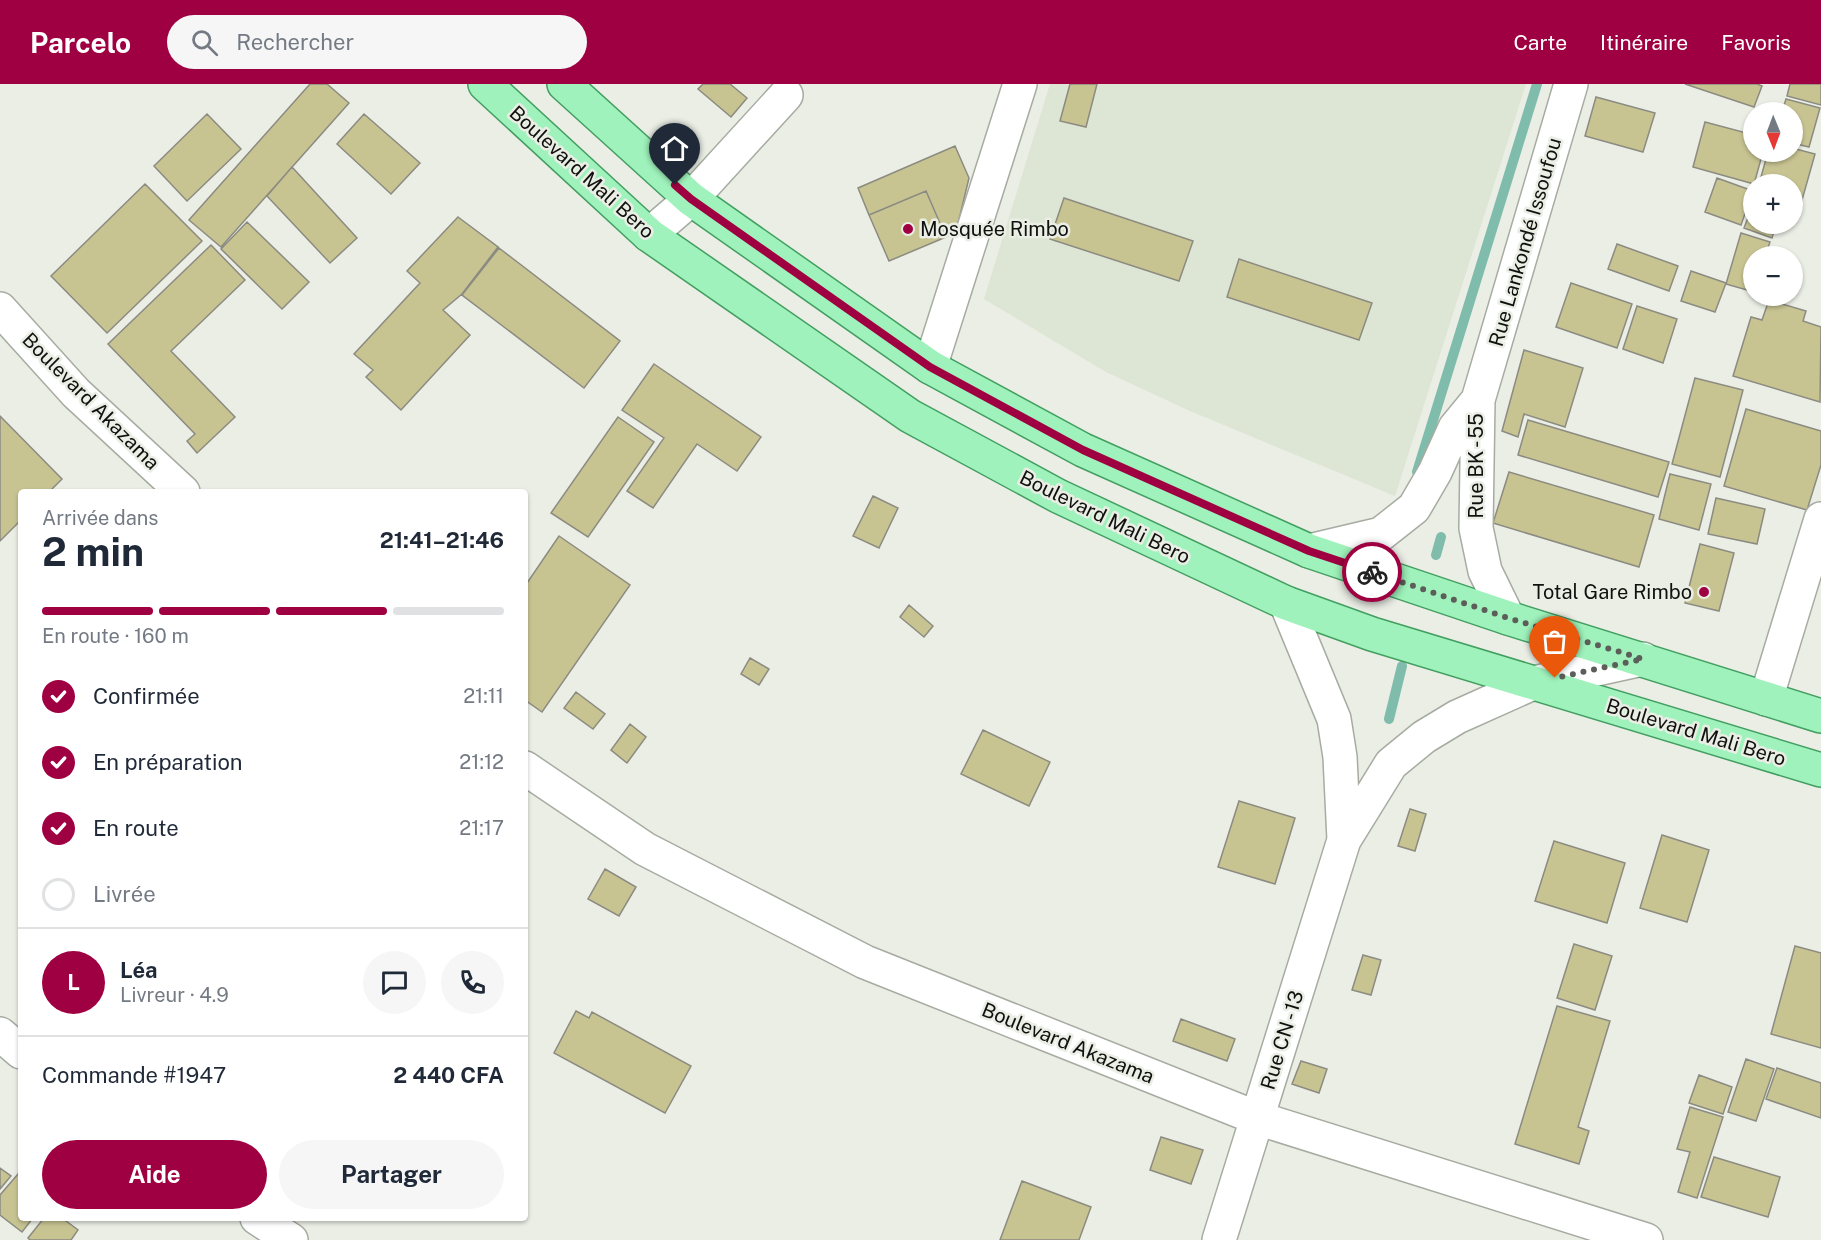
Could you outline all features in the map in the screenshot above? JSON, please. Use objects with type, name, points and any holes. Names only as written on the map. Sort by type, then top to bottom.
[{"type":"main road","name":"Boulevard Mali Bero","points":[[485,84],[650,235],[909,416],[1058,496],[1286,603],[1372,634],[1821,770]]},
{"type":"main road","points":[[564,84],[691,199],[930,367],[1083,450],[1309,551],[1508,618],[1821,716]]},
{"type":"street","points":[[930,367],[1020,84]]},
{"type":"street","name":"Rue Lankondé Issoufou","points":[[1478,400],[1571,84]]},
{"type":"street","points":[[650,235],[691,199],[786,95]]},
{"type":"street","name":"Boulevard Akazama","points":[[0,309],[76,393],[180,489]]},
{"type":"street","name":"Rue BK - 55","points":[[1309,551],[1381,534],[1414,508],[1435,472],[1455,428],[1478,400]]},
{"type":"street","name":"Rue BK - 55","points":[[1478,400],[1476,528],[1485,571],[1508,618]]},
{"type":"street","points":[[1766,699],[1821,519]]},
{"type":"street","name":"Rue CN - 13","points":[[1286,603],[1334,719],[1340,757],[1344,840]]},
{"type":"street","name":"Rue CN - 13","points":[[1219,1240],[1344,840],[1390,764],[1424,737],[1457,717],[1533,682],[1643,659]]},
{"type":"street","name":"Boulevard Akazama","points":[[528,770],[645,849],[865,962],[1257,1118],[1646,1240]]},
{"type":"street","points":[[261,1221],[285,1239]]},
{"type":"shaded area","points":[[1050,84],[1526,84],[1395,496],[1190,411],[1106,372],[984,299]]},
{"type":"building","points":[[310,84],[327,84],[349,103],[221,247],[189,220]]},
{"type":"building","points":[[703,84],[730,84],[747,98],[731,117],[698,89]]},
{"type":"building","points":[[1070,84],[1097,84],[1086,127],[1060,121]]},
{"type":"building","points":[[1685,84],[1757,84],[1762,86],[1756,102],[1743,103]]},
{"type":"building","points":[[1790,84],[1821,84],[1821,105],[1787,96]]},
{"type":"building","points":[[1596,97],[1655,113],[1643,152],[1585,136]]},
{"type":"building","points":[[1803,104],[1820,108],[1809,147],[1803,146]]},
{"type":"building","points":[[207,114],[241,149],[187,201],[154,166]]},
{"type":"building","points":[[364,114],[420,163],[391,194],[337,144]]},
{"type":"building","points":[[1705,122],[1743,132],[1743,162],[1760,162],[1757,174],[1743,174],[1743,181],[1693,167]]},
{"type":"building","points":[[955,146],[969,178],[956,232],[946,237],[926,191],[869,215],[858,188]]},
{"type":"building","points":[[1803,151],[1815,154],[1803,196],[1803,174],[1762,174],[1765,162],[1803,162]]},
{"type":"building","points":[[292,167],[357,238],[330,263],[267,196]]},
{"type":"building","points":[[1717,178],[1743,187],[1741,225],[1705,212]]},
{"type":"building","points":[[145,184],[202,241],[107,333],[51,276]]},
{"type":"building","points":[[926,191],[946,237],[889,261],[869,215]]},
{"type":"building","points":[[1064,198],[1193,241],[1179,281],[1050,239]]},
{"type":"building","points":[[458,217],[498,247],[462,294],[443,310],[470,335],[401,410],[366,377],[373,370],[354,354],[420,283],[407,271]]},
{"type":"building","points":[[247,222],[309,282],[282,309],[221,249]]},
{"type":"building","points":[[1741,233],[1770,242],[1769,246],[1743,246],[1743,289],[1726,284]]},
{"type":"building","points":[[1761,234],[1773,234],[1772,238]]},
{"type":"building","points":[[1617,244],[1678,266],[1669,291],[1608,269]]},
{"type":"building","points":[[211,245],[245,280],[171,351],[235,417],[197,453],[187,441],[195,434],[108,344]]},
{"type":"building","points":[[499,248],[620,341],[584,388],[462,295]]},
{"type":"building","points":[[1239,259],[1372,303],[1359,340],[1227,297]]},
{"type":"building","points":[[1691,271],[1726,283],[1715,312],[1681,301]]},
{"type":"building","points":[[1571,283],[1632,304],[1617,348],[1556,327]]},
{"type":"building","points":[[1637,306],[1677,319],[1663,363],[1623,349]]},
{"type":"building","points":[[1767,306],[1789,306],[1806,311],[1803,321],[1821,327],[1820,402],[1733,376],[1751,317],[1762,320]]},
{"type":"building","points":[[1524,350],[1583,368],[1565,427],[1524,414],[1518,437],[1502,431]]},
{"type":"building","points":[[654,364],[761,437],[737,471],[697,444],[653,508],[627,491],[664,438],[622,410]]},
{"type":"building","points":[[1695,378],[1743,390],[1720,477],[1672,464]]},
{"type":"building","points":[[1746,409],[1821,431],[1821,465],[1807,510],[1724,486]]},
{"type":"building","points":[[0,416],[62,479],[52,489],[18,489],[18,523],[0,541]]},
{"type":"building","points":[[618,417],[654,442],[588,537],[551,513]]},
{"type":"building","points":[[1528,420],[1669,462],[1658,497],[1518,455]]},
{"type":"building","points":[[1509,472],[1654,515],[1639,567],[1493,523]]},
{"type":"building","points":[[1670,474],[1711,484],[1699,530],[1659,519]]},
{"type":"building","points":[[873,496],[898,508],[879,548],[853,536]]},
{"type":"building","points":[[1716,498],[1765,509],[1757,544],[1708,534]]},
{"type":"building","points":[[559,536],[630,585],[542,712],[528,702],[528,582]]},
{"type":"building","points":[[1700,544],[1734,553],[1719,611],[1685,603]]},
{"type":"building","points":[[909,605],[933,626],[924,637],[900,617]]},
{"type":"building","points":[[750,658],[769,669],[759,685],[741,674]]},
{"type":"building","points":[[576,692],[605,714],[593,729],[564,708]]},
{"type":"building","points":[[630,724],[646,737],[627,763],[611,750]]},
{"type":"building","points":[[983,730],[1050,762],[1029,806],[961,774]]},
{"type":"building","points":[[1239,801],[1295,818],[1275,884],[1218,867]]},
{"type":"building","points":[[1410,809],[1426,814],[1415,851],[1398,846]]},
{"type":"building","points":[[1662,835],[1709,850],[1687,922],[1640,908]]},
{"type":"building","points":[[1554,841],[1625,863],[1607,923],[1535,901]]},
{"type":"building","points":[[605,869],[636,887],[619,916],[588,899]]},
{"type":"building","points":[[1574,944],[1612,956],[1595,1010],[1557,998]]},
{"type":"building","points":[[1795,946],[1821,953],[1821,1048],[1771,1034]]},
{"type":"building","points":[[1363,955],[1381,960],[1371,995],[1352,990]]},
{"type":"building","points":[[1557,1006],[1610,1021],[1578,1127],[1589,1131],[1579,1164],[1515,1144]]},
{"type":"building","points":[[576,1011],[589,1018],[592,1012],[691,1066],[665,1113],[554,1053]]},
{"type":"building","points":[[1181,1019],[1235,1039],[1227,1061],[1173,1041]]},
{"type":"building","points":[[1746,1059],[1774,1069],[1756,1121],[1728,1112]]},
{"type":"building","points":[[1301,1061],[1327,1069],[1319,1093],[1292,1084]]},
{"type":"building","points":[[1777,1068],[1821,1083],[1821,1118],[1766,1099]]},
{"type":"building","points":[[1699,1075],[1732,1087],[1723,1114],[1689,1103]]},
{"type":"building","points":[[1690,1107],[1723,1117],[1697,1198],[1678,1192],[1690,1152],[1677,1149]]},
{"type":"building","points":[[1161,1137],[1203,1150],[1191,1184],[1150,1170]]},
{"type":"building","points":[[1714,1157],[1780,1177],[1768,1217],[1701,1197]]},
{"type":"building","points":[[0,1168],[11,1176],[0,1189]]},
{"type":"building","points":[[18,1174],[18,1221],[31,1221],[22,1232],[0,1215],[0,1195]]},
{"type":"building","points":[[1022,1181],[1091,1207],[1079,1240],[1000,1240]]},
{"type":"building","points":[[42,1221],[66,1221],[78,1230],[71,1240],[30,1240],[28,1238]]},
{"type":"waterway","points":[[1417,472],[1537,84]]},
{"type":"waterway","points":[[1436,555],[1441,537]]},
{"type":"waterway","points":[[1389,719],[1402,666]]},
{"type":"way so far","points":[[1372,572],[1508,618],[1643,659],[1555,678]]},
{"type":"place","name":"Mosquée Rimbo","points":[[908,229]]},
{"type":"place","name":"Total Gare Rimbo","points":[[1704,592]]},
{"type":"route","points":[[675,185],[691,199],[930,367],[1083,450],[1309,551],[1372,572]]}]
